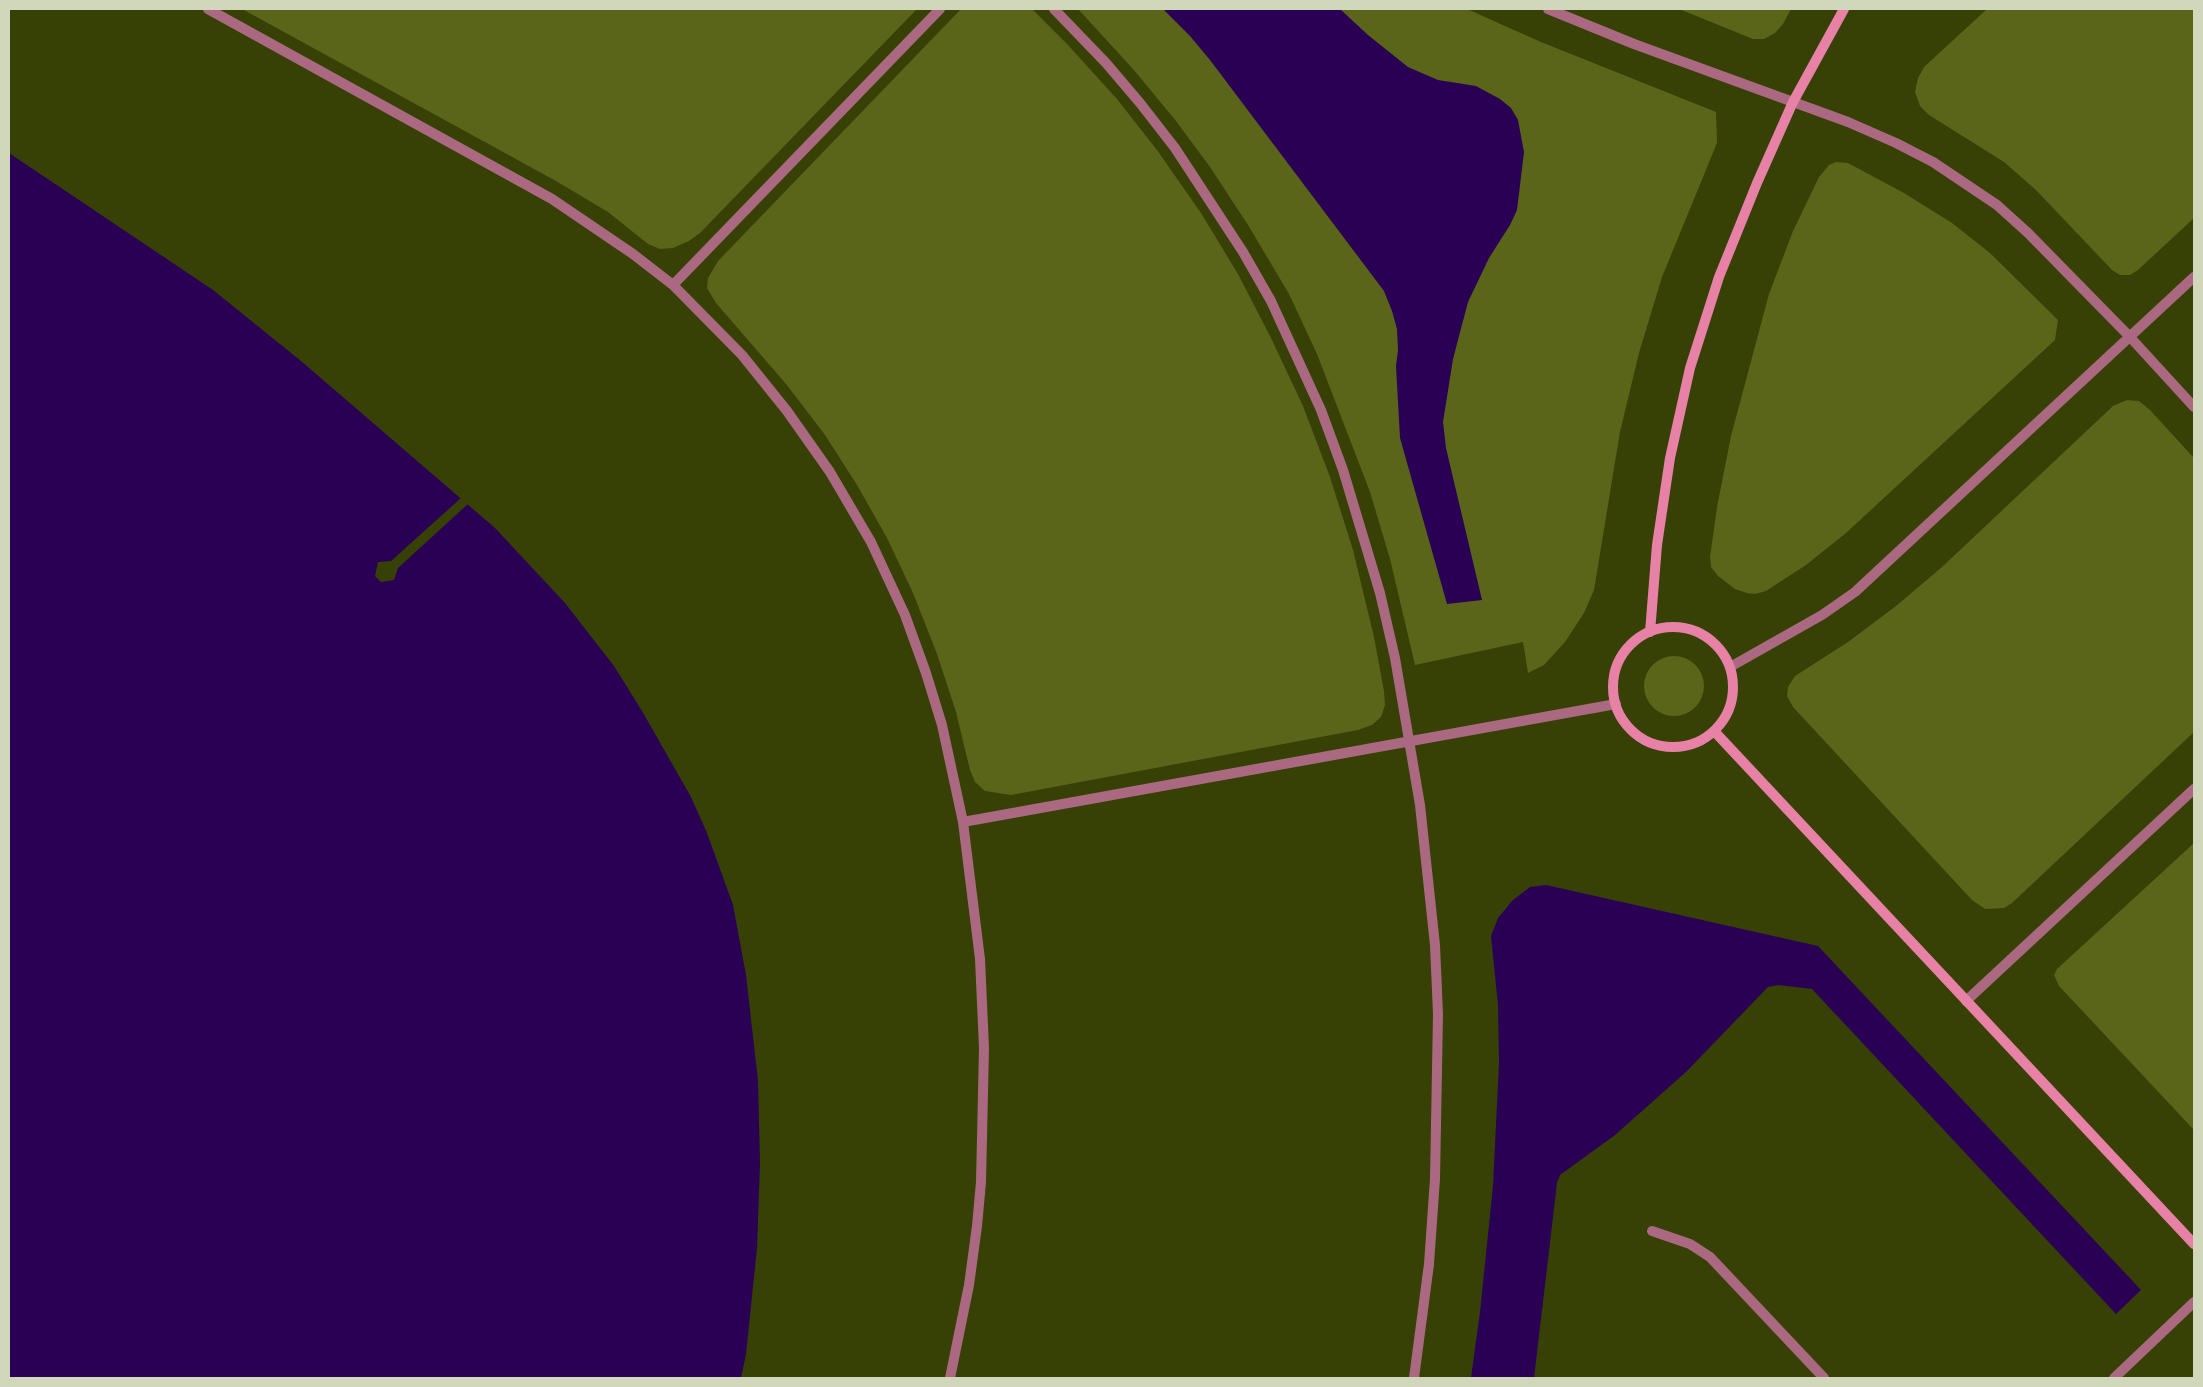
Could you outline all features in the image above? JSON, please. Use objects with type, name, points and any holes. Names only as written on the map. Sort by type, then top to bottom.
[{"type":"street","points":[[208,9],[552,200],[633,254],[673,285],[742,355],[787,412],[830,472],[871,542],[895,592],[926,673],[944,733],[963,822],[980,959],[984,1094],[977,1226],[969,1285],[950,1378]]},
{"type":"street","points":[[673,285],[940,9]]},
{"type":"street","points":[[1054,9],[1106,64],[1174,148],[1243,252],[1274,309],[1321,410],[1362,529],[1395,658],[1410,741],[1429,881],[1435,945],[1438,1014],[1435,1179],[1429,1264],[1414,1378]]},
{"type":"street","points":[[1548,9],[1634,44],[1848,122],[1933,162],[1997,205],[2028,233],[2130,337],[2194,407]]},
{"type":"street","points":[[1650,632],[1657,545],[1670,458],[1690,368],[1719,277],[1793,102],[1844,9]]},
{"type":"street","points":[[1730,667],[1798,630],[1855,592],[2194,277]]},
{"type":"street","points":[[1674,627],[1697,632],[1718,646],[1730,667],[1733,683],[1732,699],[1727,714],[1714,731],[1689,745],[1673,747],[1657,745],[1642,738],[1629,728],[1620,715],[1616,704],[1613,683],[1617,666],[1630,646],[1650,632],[1674,627]]},
{"type":"street","points":[[963,822],[1616,704]]},
{"type":"street","points":[[1714,731],[2194,1244]]},
{"type":"street","points":[[1966,1001],[2194,789]]},
{"type":"street","points":[[1652,1231],[1690,1244],[1710,1257],[1824,1378]]},
{"type":"street","points":[[2114,1378],[2194,1302]]},
{"type":"green space","points":[[242,9],[917,9],[700,233],[689,241],[673,248],[660,249],[648,244],[608,212],[556,181]]},
{"type":"green space","points":[[961,9],[1032,9],[1117,99],[1157,150],[1201,213],[1238,274],[1303,406],[1330,477],[1353,550],[1374,637],[1384,691],[1385,705],[1381,717],[1372,725],[1358,730],[1011,795],[985,791],[975,782],[970,770],[956,712],[937,654],[913,593],[887,538],[857,485],[825,435],[786,384],[716,303],[707,288],[708,278],[718,261]]},
{"type":"green space","points":[[1078,9],[1467,9],[1541,42],[1716,112],[1717,143],[1662,277],[1639,353],[1620,432],[1594,590],[1584,613],[1565,642],[1544,665],[1528,673],[1523,642],[1415,665],[1390,559],[1370,492],[1317,354],[1289,294],[1248,225],[1210,167],[1176,121],[1133,69]]},
{"type":"green space","points":[[1679,9],[1791,9],[1783,24],[1775,33],[1764,39],[1753,39]]},
{"type":"green space","points":[[1987,9],[2194,9],[2194,218],[2138,270],[2130,275],[2120,275],[2112,270],[2036,190],[2004,162],[1929,115],[1920,106],[1915,92],[1918,78],[1924,67]]},
{"type":"green space","points":[[1836,162],[1848,163],[1904,193],[1952,223],[1990,253],[2058,320],[2055,340],[1846,533],[1806,565],[1766,591],[1755,594],[1747,593],[1735,589],[1718,576],[1711,567],[1710,557],[1717,507],[1731,436],[1769,294],[1793,231],[1819,177],[1829,165]]},
{"type":"green space","points":[[2127,400],[2139,401],[2150,410],[2194,458],[2194,732],[2012,903],[2004,908],[1985,909],[1972,900],[1793,707],[1787,696],[1788,687],[1795,676],[1848,642],[1896,606],[1942,567],[2113,406]]},
{"type":"green space","points":[[1674,656],[1691,661],[1699,669],[1704,686],[1699,703],[1691,711],[1674,716],[1657,711],[1649,703],[1644,686],[1649,669],[1657,661]]},
{"type":"green space","points":[[2194,843],[2194,1130],[2059,986],[2054,975],[2057,969]]},
{"type":"shaded area","points":[[1163,9],[1340,9],[1368,35],[1408,67],[1438,80],[1476,86],[1500,99],[1511,108],[1518,120],[1524,152],[1517,210],[1510,225],[1489,258],[1468,302],[1453,359],[1443,422],[1446,448],[1482,600],[1447,604],[1400,438],[1396,366],[1398,350],[1397,329],[1384,291],[1210,60],[1190,36]]},
{"type":"shaded area","points":[[9,153],[213,290],[301,361],[495,528],[565,603],[614,666],[642,711],[691,797],[707,833],[733,905],[746,975],[758,1081],[760,1163],[757,1248],[746,1354],[741,1378],[9,1378]]},
{"type":"shaded area","points":[[1546,885],[1818,946],[2141,1290],[2116,1314],[1812,989],[1778,985],[1768,987],[1686,1072],[1615,1135],[1560,1175],[1557,1183],[1534,1378],[1471,1378],[1493,1186],[1499,1063],[1498,1005],[1491,936],[1498,918],[1513,900],[1530,887]]},
{"type":"pier","points":[[461,498],[468,504],[398,568],[394,580],[381,582],[375,576],[378,562],[391,561]]}]
